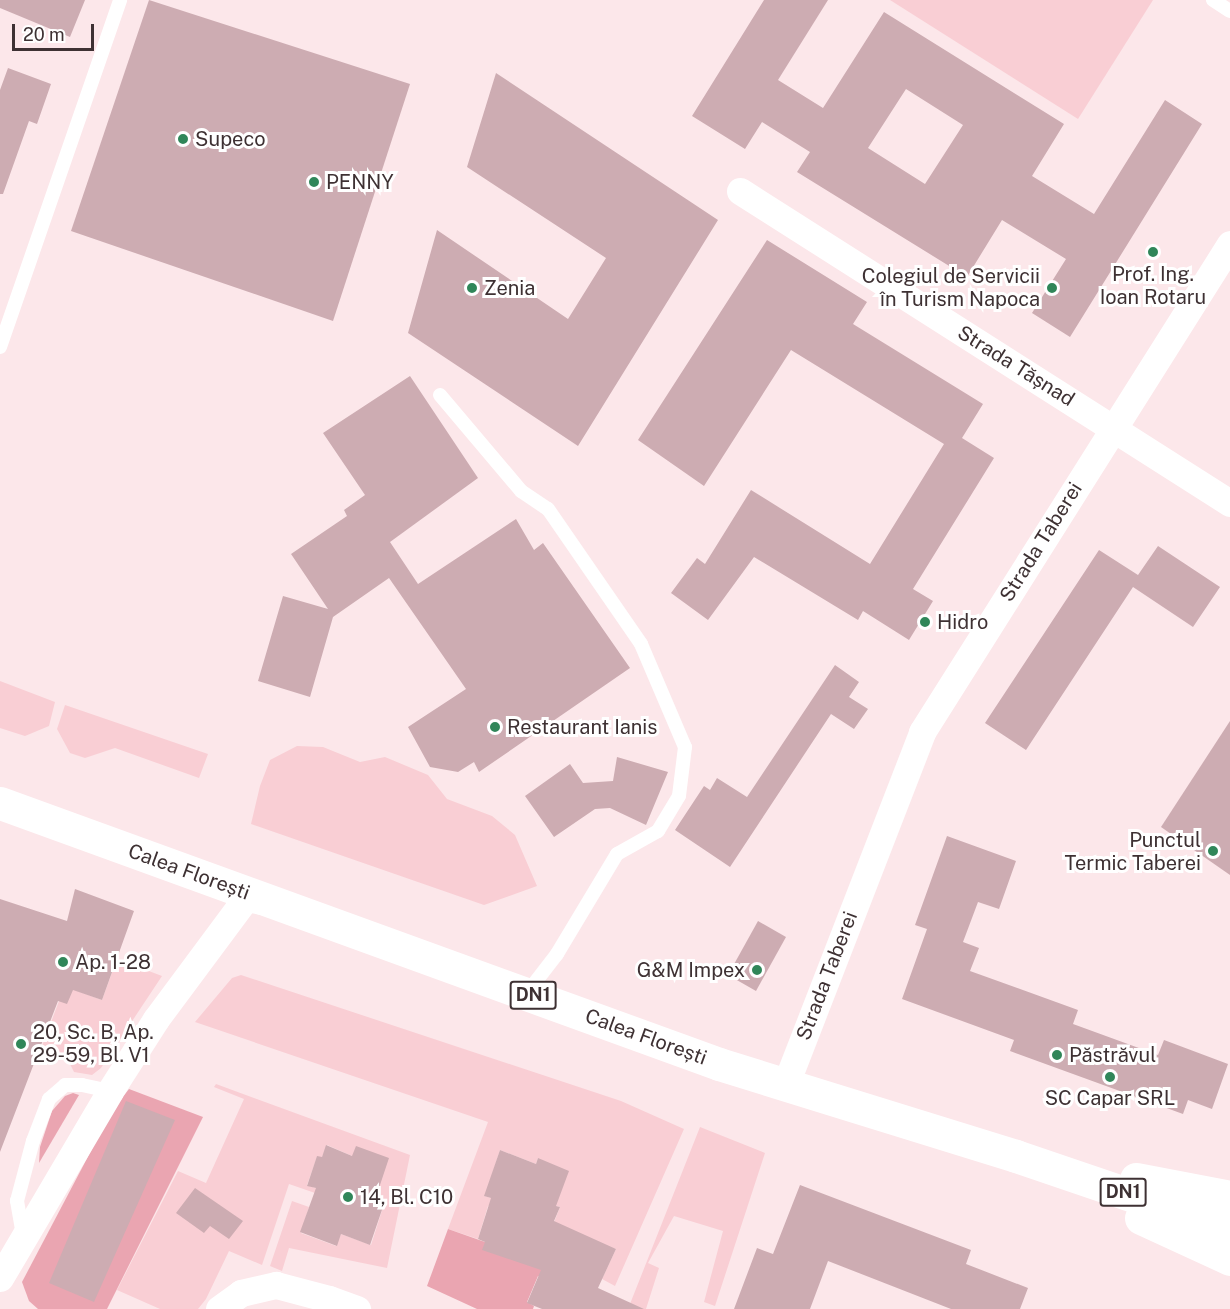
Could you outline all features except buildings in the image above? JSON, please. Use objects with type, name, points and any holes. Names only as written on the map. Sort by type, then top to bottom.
[{"type":"main road","name":"Calea Florești","points":[[0,802],[784,1086],[1016,1156],[1230,1229]]},
{"type":"main road","points":[[1016,1156],[1230,1197]]},
{"type":"main road","points":[[1016,1156],[1230,1259]]},
{"type":"street","name":"Strada Tășnad","points":[[740,191],[1230,503]]},
{"type":"street","name":"Strada Taberei","points":[[784,1086],[922,732],[1230,244]]},
{"type":"street","points":[[0,1278],[141,1040],[246,898],[281,905]]},
{"type":"street","points":[[219,1309],[241,1293],[276,1286],[329,1299],[357,1309]]},
{"type":"lane","points":[[0,347],[120,0]]},
{"type":"lane","points":[[1213,0],[1230,11]]},
{"type":"lane","points":[[440,395],[520,491],[548,509],[641,644],[685,747],[680,796],[658,831],[617,854],[557,954],[527,993]]},
{"type":"lane","points":[[24,1237],[17,1201],[33,1141],[49,1099],[65,1085],[82,1085],[110,1090]]},
{"type":"shaded area","points":[[890,0],[1153,0],[1078,119]]},
{"type":"shaded area","points":[[0,681],[55,702],[49,726],[25,736],[0,728]]},
{"type":"shaded area","points":[[65,705],[208,754],[199,778],[115,748],[85,758],[70,753],[57,729]]},
{"type":"shaded area","points":[[297,746],[323,747],[360,762],[385,757],[428,775],[447,799],[492,816],[515,835],[537,886],[484,905],[251,824],[260,786],[270,760]]},
{"type":"shaded area","points":[[117,959],[162,976],[101,1068],[92,1075],[74,1072],[65,1054],[36,1062],[59,1001],[72,989],[102,1000]]},
{"type":"shaded area","points":[[241,975],[621,1101],[684,1129],[615,1286],[602,1279],[616,1249],[551,1230],[560,1207],[548,1203],[538,1158],[536,1164],[500,1150],[485,1196],[499,1201],[488,1206],[478,1239],[448,1229],[488,1122],[195,1022],[232,978]]},
{"type":"shaded area","points":[[216,1084],[410,1155],[387,1268],[289,1248],[282,1271],[270,1266],[292,1201],[309,1207],[301,1233],[336,1246],[341,1234],[371,1245],[385,1201],[368,1194],[352,1156],[327,1145],[322,1157],[317,1157],[307,1185],[321,1190],[315,1193],[289,1184],[262,1265],[229,1251],[206,1299],[198,1309],[160,1309],[117,1290],[178,1171],[206,1183],[244,1099],[214,1087]]},
{"type":"shaded area","points":[[129,1089],[203,1117],[107,1309],[38,1309],[29,1301],[22,1282],[112,1111]]},
{"type":"shaded area","points":[[73,1093],[79,1095],[39,1163],[40,1147],[52,1111],[65,1096]]},
{"type":"shaded area","points":[[700,1127],[765,1153],[715,1306],[704,1302],[723,1231],[674,1216],[648,1263],[659,1268],[646,1309],[628,1309]]},
{"type":"shaded area","points":[[448,1229],[485,1242],[548,1271],[545,1278],[538,1276],[527,1302],[534,1306],[533,1309],[477,1309],[427,1286]]},
{"type":"place","name":"Supeco","points":[[183,139]]},
{"type":"place","name":"PENNY","points":[[314,182]]},
{"type":"place","name":"Prof. Ing. Ioan Rotaru","points":[[1153,252]]},
{"type":"place","name":"Zenia","points":[[472,288]]},
{"type":"place","name":"Colegiul de Servicii în Turism Napoca","points":[[1052,288]]},
{"type":"place","name":"Hidro","points":[[925,622]]},
{"type":"place","name":"Restaurant Ianis","points":[[495,727]]},
{"type":"place","name":"Punctul Termic Taberei","points":[[1213,851]]},
{"type":"place","name":"Ap. 1-28","points":[[63,962]]},
{"type":"place","name":"G&M Impex","points":[[757,970]]},
{"type":"place","name":"20, Sc. B, Ap. 29-59, Bl. V1","points":[[21,1044]]},
{"type":"place","name":"Păstrăvul","points":[[1057,1055]]},
{"type":"place","name":"SC Capar SRL","points":[[1110,1077]]},
{"type":"place","name":"14, Bl. C10","points":[[348,1197]]}]
